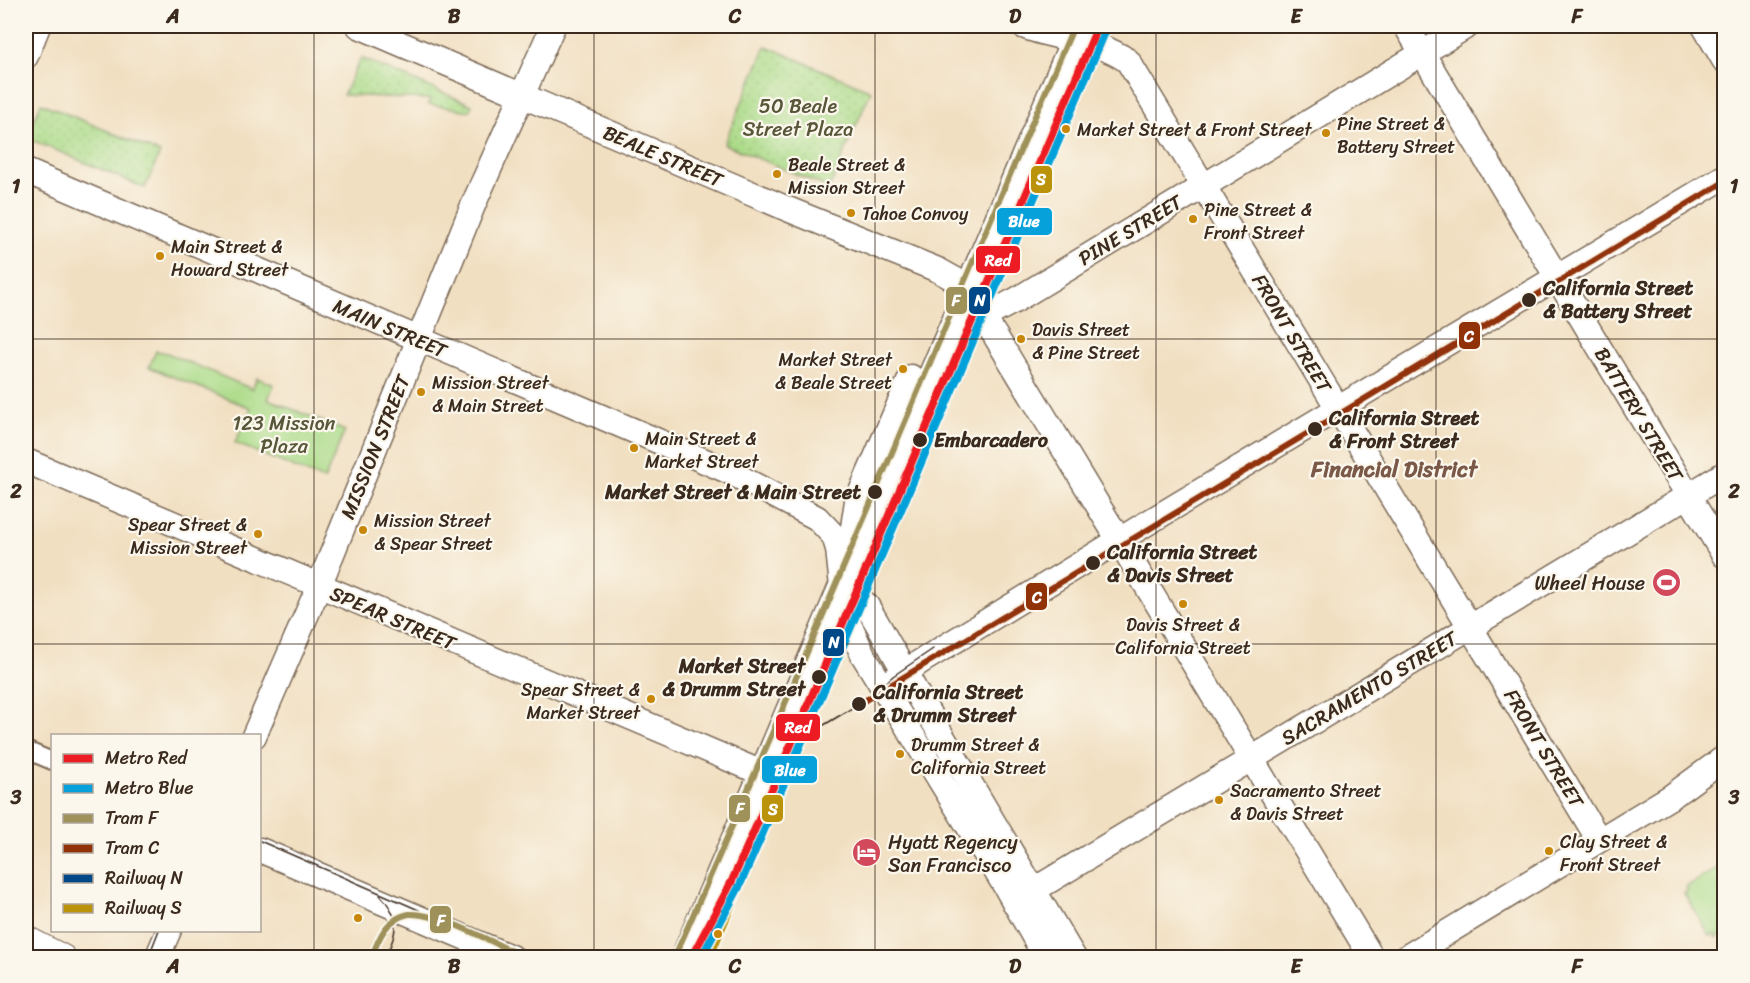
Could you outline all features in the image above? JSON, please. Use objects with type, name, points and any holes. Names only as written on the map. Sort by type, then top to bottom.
[{"type":"main road","points":[[26,939],[63,957]]},
{"type":"street","points":[[26,56],[38,26]]},
{"type":"street","name":"BEALE STREET","points":[[359,26],[790,210],[938,270],[956,280],[966,290]]},
{"type":"street","name":"MISSION STREET","points":[[254,734],[319,586],[478,192],[553,26]]},
{"type":"street","name":"FRONT STREET","points":[[1023,26],[1041,33],[1075,33],[1128,61],[1599,840]]},
{"type":"street","name":"BATTERY STREET","points":[[1406,26],[1725,555]]},
{"type":"street","name":"PINE STREET","points":[[944,339],[1016,300],[1467,26]]},
{"type":"street","points":[[1704,26],[1725,60]]},
{"type":"street","points":[[683,957],[1075,33]]},
{"type":"street","name":"MAIN STREET","points":[[26,171],[728,471],[817,518],[834,536],[843,584]]},
{"type":"street","points":[[883,687],[1119,541],[1725,177]]},
{"type":"street","points":[[966,290],[1372,957]]},
{"type":"street","points":[[966,290],[937,321],[857,501],[843,584],[846,615],[863,655],[883,687],[1024,896],[1074,957]]},
{"type":"street","name":"SPEAR STREET","points":[[26,461],[762,773]]},
{"type":"street","name":"SACRAMENTO STREET","points":[[1024,896],[1725,474]]},
{"type":"street","points":[[843,584],[847,585],[867,606],[906,671],[1024,896],[1046,957]]},
{"type":"street","points":[[26,750],[51,761]]},
{"type":"street","points":[[1406,957],[1672,796],[1725,758]]},
{"type":"street","points":[[261,850],[513,957]]},
{"type":"street","points":[[157,957],[168,932]]},
{"type":"green space","name":"50 Beale Street Plaza","points":[[766,46],[871,91],[829,188],[724,144]]},
{"type":"green space","points":[[361,58],[472,105],[469,111],[428,104],[430,99],[343,95]]},
{"type":"green space","points":[[41,103],[160,153],[145,188],[27,138]]},
{"type":"green space","name":"123 Mission Plaza","points":[[156,351],[167,353],[252,389],[257,378],[274,385],[268,399],[345,431],[324,480],[235,443],[251,408],[149,367]]},
{"type":"green space","points":[[1724,864],[1724,933],[1716,938],[1714,934],[1710,936],[1684,893],[1688,891],[1686,887]]},
{"type":"tram line","name":"F","points":[[674,958],[776,726],[1074,26]]},
{"type":"tram line","name":"C","points":[[859,704],[1724,182]]},
{"type":"tram line","points":[[868,699],[893,676],[933,649]]},
{"type":"tram line","points":[[824,725],[859,704]]},
{"type":"tram line","points":[[261,841],[435,917]]},
{"type":"tram line","points":[[380,895],[386,901],[395,920],[394,934],[389,949]]},
{"type":"tram line","name":"F","points":[[371,958],[388,925],[409,914],[436,918],[452,924],[526,958]]},
{"type":"tram line","points":[[148,958],[158,932]]},
{"type":"metro line","name":"Red","points":[[691,958],[731,883],[754,831],[1098,26]]},
{"type":"metro line","name":"Blue","points":[[701,958],[739,887],[762,835],[1106,30]]},
{"type":"rail line","name":"N","points":[[699,958],[1097,26]]},
{"type":"rail line","name":"S","points":[[709,958],[1105,30]]},
{"type":"place","name":"Market Street & Front Street","points":[[1066,129]]},
{"type":"place","name":"Pine Street & Battery Street","points":[[1326,133]]},
{"type":"place","name":"Beale Street & Mission Street","points":[[777,174]]},
{"type":"place","name":"Tahoe Convoy","points":[[851,213]]},
{"type":"place","name":"Pine Street & Front Street","points":[[1193,219]]},
{"type":"place","name":"Main Street & Howard Street","points":[[160,256]]},
{"type":"place","name":"California Street & Battery Street","points":[[1529,300]]},
{"type":"place","name":"Davis Street & Pine Street","points":[[1021,339]]},
{"type":"place","name":"Market Street & Beale Street","points":[[903,369]]},
{"type":"place","name":"Mission Street & Main Street","points":[[421,392]]},
{"type":"place","name":"California Street & Front Street","points":[[1315,429]]},
{"type":"place","name":"Embarcadero","points":[[920,440]]},
{"type":"place","name":"Main Street & Market Street","points":[[634,448]]},
{"type":"place","name":"Market Street & Main Street","points":[[875,492]]},
{"type":"place","name":"Mission Street & Spear Street","points":[[363,530]]},
{"type":"place","name":"Spear Street & Mission Street","points":[[258,534]]},
{"type":"place","name":"California Street & Davis Street","points":[[1093,563]]},
{"type":"place","name":"Wheel House","points":[[1666,583]]},
{"type":"place","name":"Davis Street & California Street","points":[[1183,604]]},
{"type":"place","name":"Market Street & Drumm Street","points":[[819,677]]},
{"type":"place","name":"Spear Street & Market Street","points":[[651,699]]},
{"type":"place","name":"California Street & Drumm Street","points":[[859,704]]},
{"type":"place","name":"Drumm Street & California Street","points":[[900,754]]},
{"type":"place","name":"Sacramento Street & Davis Street","points":[[1219,800]]},
{"type":"place","name":"Clay Street & Front Street","points":[[1549,851]]},
{"type":"place","name":"Hyatt Regency San Francisco","points":[[867,853]]},
{"type":"district","name":"Financial District","points":[[1394,469]]}]
